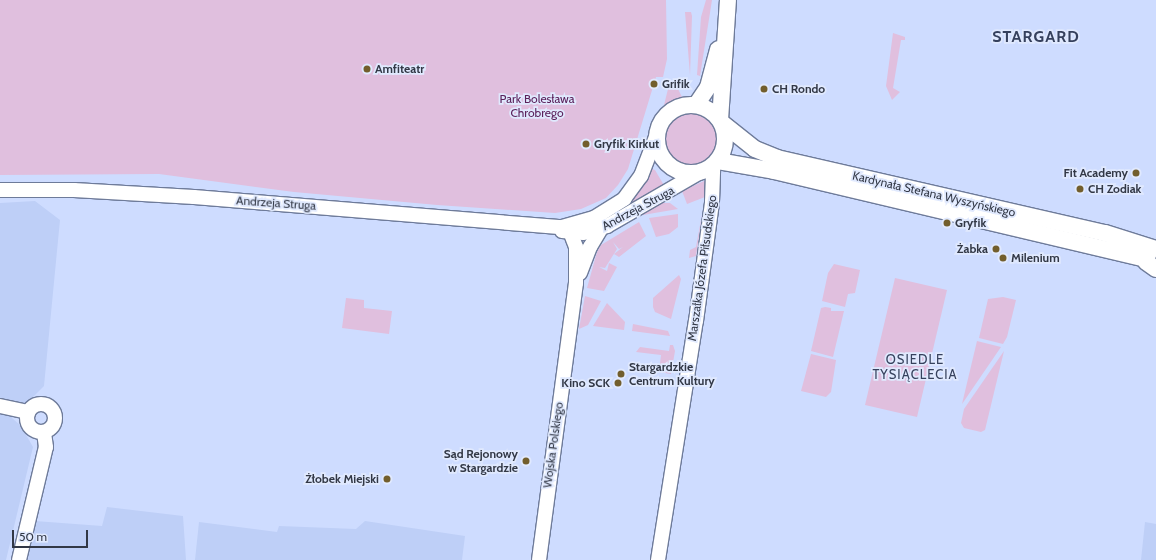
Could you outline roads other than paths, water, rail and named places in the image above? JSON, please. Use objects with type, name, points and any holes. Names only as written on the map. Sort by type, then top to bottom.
[{"type":"main road","points":[[696,105],[711,77],[728,0]]},
{"type":"main road","points":[[720,121],[707,109],[696,105],[680,106],[672,110],[661,122],[656,134],[658,150],[667,165],[684,173],[710,166],[725,140],[720,121],[728,0]]},
{"type":"main road","name":"Kardynała Stefana Wyszyńskiego","points":[[720,121],[755,150],[777,158],[1105,233],[1153,256]]},
{"type":"main road","name":"Kardynała Stefana Wyszyńskiego","points":[[710,166],[774,171],[1153,256]]},
{"type":"street","name":"Andrzeja Struga","points":[[550,227],[594,218],[624,199],[640,176],[656,134]]},
{"type":"street","name":"Andrzeja Struga","points":[[0,190],[74,190],[194,197],[437,216],[550,227],[571,234],[600,228],[640,209],[710,166]]},
{"type":"street","name":"Marszałka Józefa Piłsudskiego","points":[[658,560],[697,313],[712,202],[710,166]]},
{"type":"street","name":"Wojska Polskiego","points":[[576,283],[600,228],[624,199]]},
{"type":"street","name":"Wojska Polskiego","points":[[539,560],[576,283],[576,247],[571,234]]},
{"type":"street","points":[[0,406],[28,412],[40,404],[50,407],[55,412],[54,425],[44,432]]},
{"type":"street","points":[[28,412],[27,420],[30,428],[44,432]]},
{"type":"street","points":[[19,560],[46,447],[44,432]]},
{"type":"place","name":"Amfiteatr","points":[[367,69]]},
{"type":"place","name":"Grifik","points":[[654,84]]},
{"type":"place","name":"CH Rondo","points":[[764,89]]},
{"type":"place","name":"Gryfik Kirkut","points":[[586,144]]},
{"type":"place","name":"Fit Academy","points":[[1136,173]]},
{"type":"place","name":"CH Zodiak","points":[[1080,189]]},
{"type":"place","name":"Gryfik","points":[[947,223]]},
{"type":"place","name":"Żabka","points":[[996,249]]},
{"type":"place","name":"Milenium","points":[[1003,258]]},
{"type":"place","name":"Stargardzkie Centrum Kultury","points":[[621,374]]},
{"type":"place","name":"Kino SCK","points":[[618,383]]},
{"type":"place","name":"Sąd Rejonowy w Stargardzie","points":[[526,461]]},
{"type":"place","name":"Żłobek Miejski","points":[[387,479]]},
{"type":"district","name":"STARGARD","points":[[1036,37]]},
{"type":"district","name":"OSIEDLE TYSIĄCLECIA","points":[[915,368]]},
{"type":"park label","name":"Park Bolesława Chrobrego","points":[[537,106]]}]
